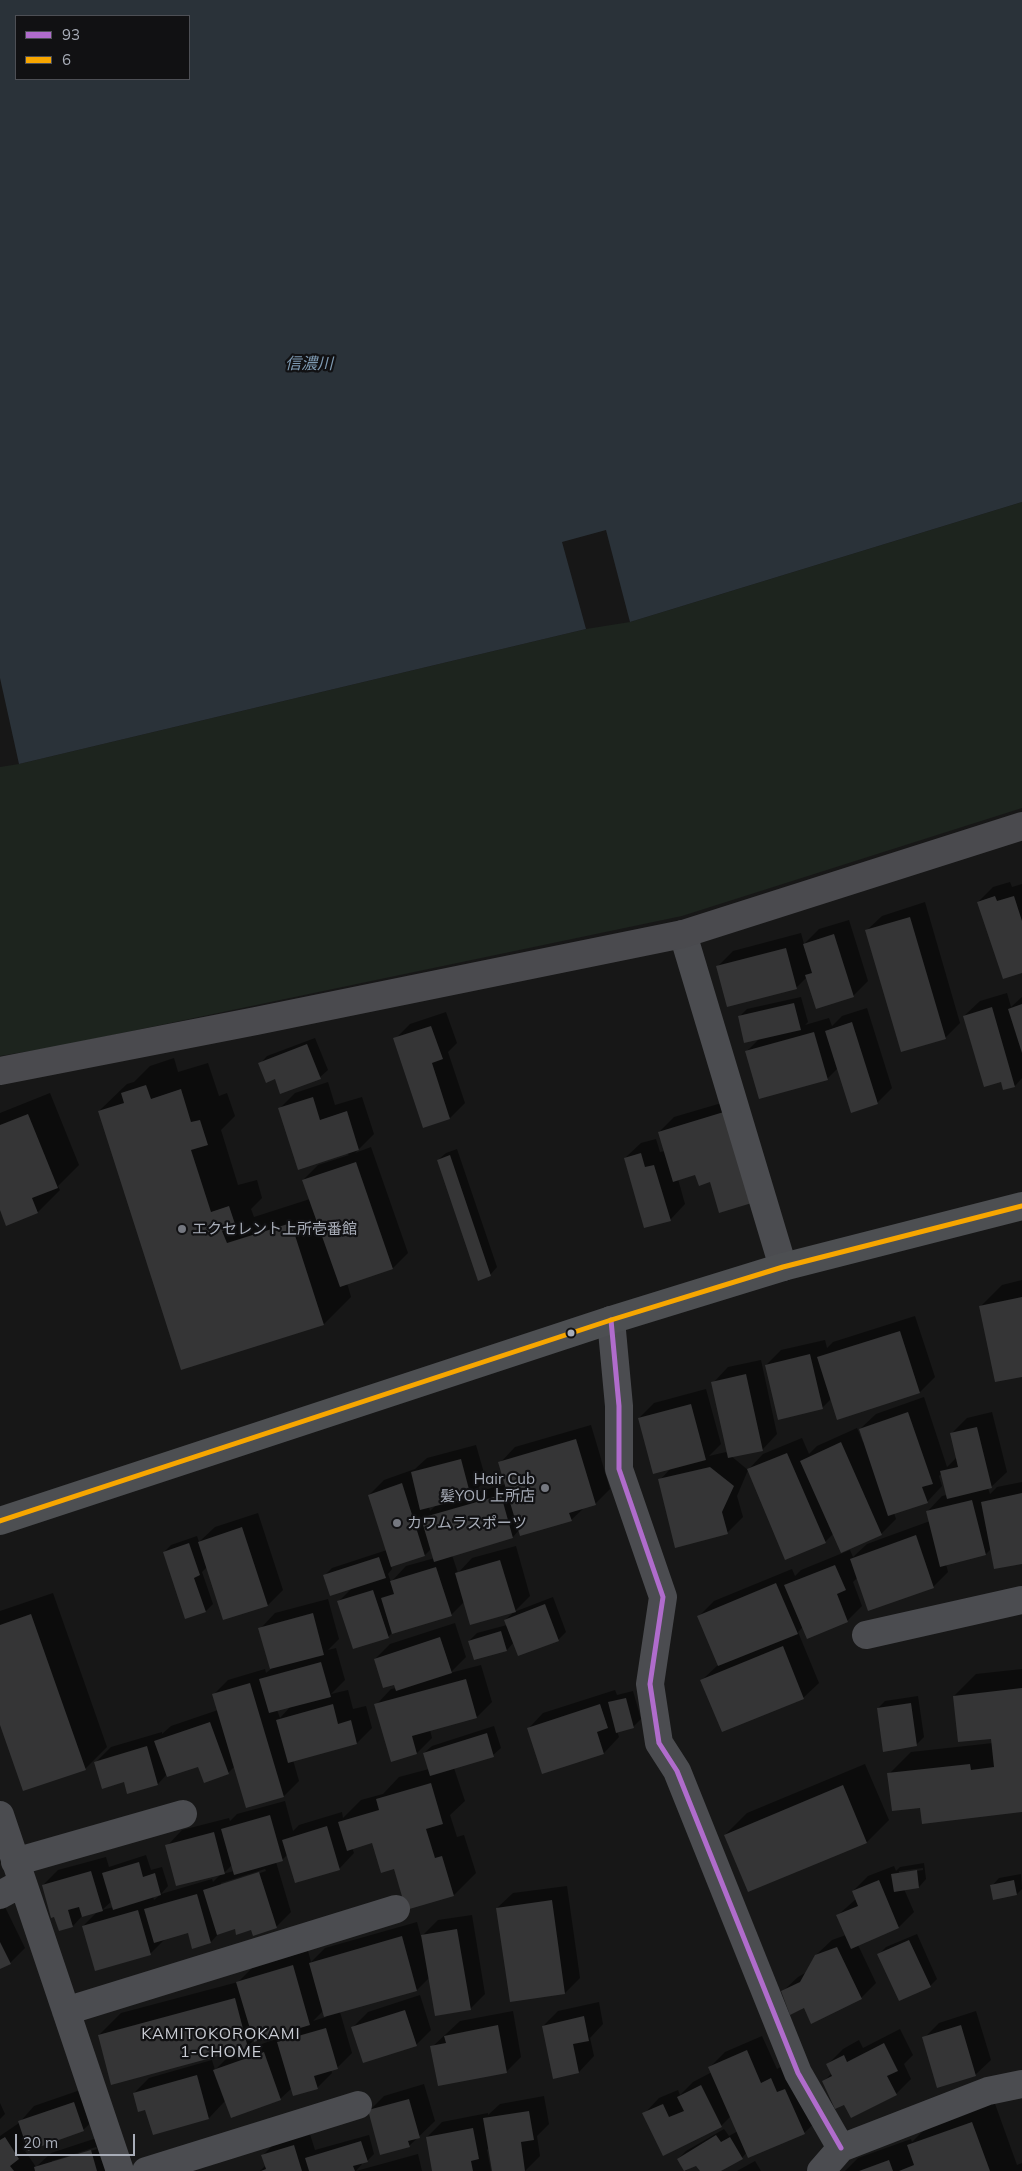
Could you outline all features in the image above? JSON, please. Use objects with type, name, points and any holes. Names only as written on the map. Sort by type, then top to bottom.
[{"type":"main road","points":[[0,1521],[611,1320],[783,1267],[1022,1206]]},
{"type":"street","points":[[0,1071],[683,934],[1022,826]]},
{"type":"street","points":[[683,934],[783,1267]]},
{"type":"street","points":[[611,1320],[620,1406],[619,1469],[663,1597],[650,1684],[659,1742],[677,1771],[798,2073],[841,2148]]},
{"type":"street","points":[[866,1635],[1022,1600]]},
{"type":"street","points":[[13,1880],[183,1814]]},
{"type":"street","points":[[0,1815],[13,1880],[66,2011],[120,2171]]},
{"type":"street","points":[[66,2011],[396,1909]]},
{"type":"street","points":[[822,2171],[841,2148],[988,2091],[1022,2084]]},
{"type":"street","points":[[146,2171],[358,2104]]},
{"type":"shaded area","points":[[1022,502],[1022,808],[682,916],[65,1045],[0,1056],[0,767],[586,629],[630,622]]},
{"type":"water","name":"信濃川","points":[[0,0],[1022,0],[1022,502],[630,622],[606,530],[562,542],[586,629],[19,764],[0,678]]},
{"type":"building","points":[[995,896],[997,901],[1014,896],[1022,921],[1022,973],[1003,979],[977,902]]},
{"type":"building","points":[[910,917],[946,1039],[901,1052],[865,930]]},
{"type":"building","points":[[834,934],[854,997],[816,1009],[805,975],[812,973],[803,944]]},
{"type":"building","points":[[786,948],[797,989],[727,1007],[716,966]]},
{"type":"building","points":[[794,1003],[801,1030],[744,1043],[738,1016]]},
{"type":"building","points":[[1022,1004],[1022,1053],[1008,1009]]},
{"type":"building","points":[[992,1007],[1015,1087],[1003,1090],[1001,1082],[984,1087],[963,1016]]},
{"type":"building","points":[[852,1022],[878,1104],[851,1113],[825,1031]]},
{"type":"building","points":[[431,1026],[443,1059],[432,1063],[450,1119],[423,1128],[393,1038]]},
{"type":"building","points":[[814,1032],[828,1080],[759,1099],[745,1051]]},
{"type":"building","points":[[307,1044],[321,1079],[280,1094],[275,1079],[266,1083],[258,1063]]},
{"type":"building","name":"エクセレント上所壱番館","points":[[146,1085],[151,1099],[181,1089],[191,1122],[200,1120],[208,1145],[191,1150],[211,1212],[229,1206],[236,1227],[222,1231],[227,1243],[291,1223],[324,1325],[181,1370],[98,1111],[124,1103],[121,1093]]},
{"type":"building","points":[[313,1097],[320,1120],[347,1111],[359,1150],[298,1170],[278,1108]]},
{"type":"building","points":[[727,1111],[755,1202],[719,1213],[710,1182],[699,1186],[695,1175],[673,1182],[658,1132]]},
{"type":"building","points":[[28,1114],[58,1188],[32,1198],[38,1213],[6,1226],[0,1210],[0,1125]]},
{"type":"building","points":[[641,1153],[645,1167],[654,1165],[671,1221],[644,1228],[624,1158]]},
{"type":"building","points":[[450,1155],[491,1276],[478,1281],[437,1160]]},
{"type":"building","points":[[356,1162],[393,1269],[340,1287],[302,1180]]},
{"type":"building","points":[[1022,1297],[1022,1377],[995,1382],[979,1306]]},
{"type":"building","points":[[900,1331],[920,1393],[837,1420],[817,1357]]},
{"type":"building","points":[[810,1354],[823,1409],[778,1420],[765,1365]]},
{"type":"building","points":[[746,1374],[763,1451],[728,1458],[711,1382]]},
{"type":"building","points":[[691,1404],[706,1460],[653,1474],[638,1418]]},
{"type":"building","points":[[908,1412],[933,1484],[922,1487],[928,1503],[888,1516],[859,1429]]},
{"type":"building","points":[[977,1427],[992,1488],[947,1499],[940,1471],[958,1467],[950,1433]]},
{"type":"building","points":[[576,1439],[596,1505],[569,1513],[572,1521],[520,1536],[498,1462]]},
{"type":"building","points":[[841,1442],[882,1535],[841,1553],[800,1461]]},
{"type":"building","points":[[787,1453],[826,1543],[785,1560],[747,1469]]},
{"type":"building","points":[[461,1459],[471,1497],[420,1510],[411,1472]]},
{"type":"building","points":[[710,1467],[734,1486],[722,1512],[728,1534],[675,1548],[658,1479]]},
{"type":"building","points":[[402,1483],[425,1556],[391,1567],[368,1495]]},
{"type":"building","points":[[1022,1493],[1022,1564],[994,1569],[981,1502]]},
{"type":"building","points":[[501,1495],[513,1538],[434,1562],[421,1518]]},
{"type":"building","points":[[972,1500],[986,1555],[940,1567],[926,1511]]},
{"type":"building","points":[[242,1527],[268,1606],[223,1620],[198,1542]]},
{"type":"building","points":[[916,1535],[934,1588],[868,1611],[850,1559]]},
{"type":"building","points":[[189,1543],[200,1575],[194,1578],[206,1612],[185,1619],[163,1552]]},
{"type":"building","points":[[379,1557],[386,1578],[330,1596],[323,1575]]},
{"type":"building","points":[[500,1560],[516,1612],[470,1625],[455,1573]]},
{"type":"building","points":[[835,1565],[846,1590],[837,1594],[848,1622],[807,1639],[784,1585]]},
{"type":"building","points":[[436,1567],[452,1616],[392,1634],[381,1598],[394,1594],[390,1581]]},
{"type":"building","points":[[776,1583],[798,1634],[718,1666],[697,1616]]},
{"type":"building","points":[[373,1590],[389,1638],[353,1649],[337,1601]]},
{"type":"building","points":[[545,1604],[559,1641],[518,1656],[504,1620]]},
{"type":"building","points":[[313,1613],[324,1655],[270,1669],[258,1628]]},
{"type":"building","points":[[31,1614],[86,1770],[23,1791],[0,1725],[0,1625]]},
{"type":"building","points":[[501,1631],[507,1651],[474,1660],[468,1641]]},
{"type":"building","points":[[440,1637],[452,1673],[396,1691],[394,1685],[383,1688],[374,1659]]},
{"type":"building","points":[[783,1646],[804,1699],[722,1732],[700,1680]]},
{"type":"building","points":[[321,1662],[331,1697],[269,1713],[259,1679]]},
{"type":"building","points":[[466,1679],[477,1718],[412,1736],[417,1754],[391,1762],[374,1704]]},
{"type":"building","points":[[250,1683],[284,1797],[246,1808],[212,1694]]},
{"type":"building","points":[[1022,1688],[1022,1812],[922,1824],[920,1808],[892,1811],[887,1773],[970,1764],[971,1770],[994,1767],[991,1739],[958,1742],[953,1696]]},
{"type":"building","points":[[626,1698],[634,1728],[616,1733],[608,1702]]},
{"type":"building","points":[[911,1703],[917,1746],[883,1752],[877,1708]]},
{"type":"building","points":[[333,1704],[338,1724],[351,1720],[357,1744],[288,1763],[276,1720]]},
{"type":"building","points":[[600,1704],[608,1728],[597,1732],[604,1754],[542,1774],[527,1728]]},
{"type":"building","points":[[210,1722],[229,1774],[204,1783],[198,1767],[167,1777],[154,1741]]},
{"type":"building","points":[[487,1733],[494,1757],[430,1776],[423,1753]]},
{"type":"building","points":[[147,1746],[158,1785],[127,1794],[124,1782],[102,1789],[94,1762]]},
{"type":"building","points":[[431,1783],[443,1824],[426,1829],[435,1858],[442,1856],[454,1896],[406,1910],[394,1869],[381,1873],[372,1843],[347,1851],[338,1822],[379,1810],[376,1799]]},
{"type":"building","points":[[843,1785],[867,1843],[748,1892],[724,1835]]},
{"type":"building","points":[[270,1815],[283,1861],[234,1875],[221,1829]]},
{"type":"building","points":[[327,1826],[340,1870],[295,1883],[282,1840]]},
{"type":"building","points":[[214,1832],[225,1874],[176,1886],[165,1845]]},
{"type":"building","points":[[139,1862],[143,1877],[155,1873],[161,1895],[113,1910],[102,1873]]},
{"type":"building","points":[[917,1870],[919,1888],[894,1892],[891,1874]]},
{"type":"building","points":[[91,1871],[103,1911],[82,1917],[79,1907],[68,1910],[73,1927],[59,1931],[54,1917],[51,1918],[42,1885]]},
{"type":"building","points":[[259,1872],[277,1928],[253,1936],[251,1930],[236,1935],[235,1929],[217,1935],[203,1890]]},
{"type":"building","points":[[879,1880],[899,1928],[851,1949],[836,1915],[858,1906],[852,1891]]},
{"type":"building","points":[[1014,1880],[1017,1895],[993,1900],[990,1885]]},
{"type":"building","points":[[197,1894],[211,1943],[192,1949],[188,1933],[154,1943],[144,1909]]},
{"type":"building","points":[[552,1900],[565,1994],[510,2002],[496,1908]]},
{"type":"building","points":[[138,1910],[151,1955],[95,1971],[82,1926]]},
{"type":"building","points":[[457,1929],[471,2010],[435,2016],[421,1935]]},
{"type":"building","points":[[402,1936],[417,1991],[324,2017],[309,1963]]},
{"type":"building","points":[[909,1940],[931,1987],[899,2001],[877,1954]]},
{"type":"building","points":[[0,1942],[11,1964],[0,1969]]},
{"type":"building","points":[[837,1947],[862,1999],[811,2024],[804,2008],[790,2015],[781,1991],[800,1982],[815,1955]]},
{"type":"building","points":[[293,1965],[310,2025],[254,2042],[236,1982]]},
{"type":"building","points":[[235,1998],[248,2048],[111,2085],[98,2035]]},
{"type":"building","points":[[405,2010],[417,2046],[363,2063],[351,2027]]},
{"type":"building","points":[[584,2016],[589,2041],[573,2044],[579,2073],[553,2079],[542,2026]]},
{"type":"building","points":[[498,2025],[507,2073],[438,2086],[430,2046],[446,2043],[444,2036]]},
{"type":"building","points":[[961,2025],[976,2076],[937,2088],[922,2037]]},
{"type":"building","points":[[326,2028],[338,2069],[314,2076],[318,2089],[293,2096],[277,2042]]},
{"type":"building","points":[[884,2043],[898,2071],[887,2076],[897,2095],[851,2118],[844,2105],[835,2109],[822,2081],[832,2076],[826,2064],[844,2055],[847,2062]]},
{"type":"building","points":[[747,2050],[761,2083],[771,2078],[777,2092],[785,2089],[805,2134],[748,2158],[708,2067]]},
{"type":"building","points":[[264,2052],[281,2100],[231,2118],[213,2070]]},
{"type":"building","points":[[197,2075],[209,2119],[153,2135],[145,2110],[138,2112],[133,2093]]},
{"type":"building","points":[[701,2085],[722,2127],[663,2156],[642,2113],[663,2104],[669,2117],[684,2111],[677,2097]]},
{"type":"building","points":[[409,2099],[420,2138],[408,2141],[410,2147],[380,2155],[368,2110]]},
{"type":"building","points":[[74,2102],[84,2131],[28,2151],[18,2121]]},
{"type":"building","points":[[529,2111],[534,2140],[521,2142],[525,2171],[492,2171],[483,2118]]},
{"type":"building","points":[[972,2122],[990,2171],[899,2171],[914,2165],[907,2145]]},
{"type":"building","points":[[473,2128],[479,2159],[471,2161],[473,2171],[432,2171],[426,2137]]},
{"type":"building","points":[[716,2135],[721,2142],[730,2137],[743,2159],[721,2171],[700,2171],[696,2166],[684,2171],[677,2159]]},
{"type":"building","points":[[5,2137],[19,2159],[10,2166],[14,2171],[0,2171],[0,2140]]},
{"type":"building","points":[[361,2141],[368,2162],[353,2166],[355,2171],[309,2171],[305,2158]]},
{"type":"building","points":[[294,2145],[302,2171],[261,2171],[266,2169],[261,2155]]},
{"type":"building","points":[[91,2150],[97,2171],[35,2171],[34,2167]]},
{"type":"building","points":[[889,2160],[893,2171],[859,2171]]},
{"type":"transit line","name":"6","points":[[0,1521],[611,1320],[783,1267],[1022,1206]]},
{"type":"transit line","name":"93","points":[[611,1320],[619,1406],[619,1469],[663,1597],[650,1684],[659,1743],[677,1771],[798,2073],[841,2148]]},
{"type":"place","name":"エクセレント上所壱番館","points":[[182,1229]]},
{"type":"place","name":"Hair Cub 髪YOU 上所店","points":[[545,1488]]},
{"type":"place","name":"カワムラスポーツ","points":[[397,1523]]},
{"type":"district","name":"KAMITOKOROKAMI 1-CHOME","points":[[221,2043]]}]
